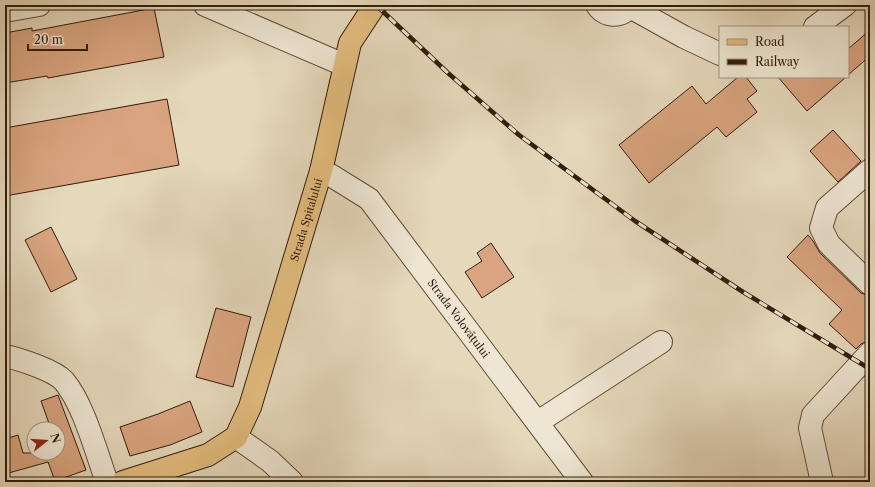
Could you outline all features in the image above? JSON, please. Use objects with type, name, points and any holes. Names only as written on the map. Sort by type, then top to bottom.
[{"type":"main road","name":"Strada Spitalului","points":[[236,437],[250,407],[321,171],[350,43],[375,5]]},
{"type":"main road","points":[[123,482],[208,455],[236,437]]},
{"type":"street","points":[[5,11],[39,5]]},
{"type":"street","points":[[205,5],[344,65]]},
{"type":"street","points":[[597,5],[606,14],[615,15],[623,13],[631,6],[684,37],[719,54]]},
{"type":"street","points":[[816,26],[845,5]]},
{"type":"street","points":[[870,170],[827,208],[822,228],[829,244],[870,284]]},
{"type":"street","name":"Strada Volovățului","points":[[321,171],[332,176],[369,199],[582,482]]},
{"type":"street","points":[[538,422],[661,342]]},
{"type":"street","points":[[822,482],[810,428],[813,415],[870,353]]},
{"type":"street","points":[[5,356],[49,372],[63,380],[77,400],[107,482]]},
{"type":"street","points":[[236,437],[270,461],[292,482]]},
{"type":"building","points":[[154,8],[164,57],[48,78],[47,76],[5,83],[5,33],[32,28],[32,31]]},
{"type":"building","points":[[870,30],[870,56],[849,74],[849,48]]},
{"type":"building","points":[[737,78],[747,78],[757,91],[747,99],[757,112],[726,137],[717,127],[649,183],[619,145],[692,86],[706,104]]},
{"type":"building","points":[[779,78],[845,78],[807,111]]},
{"type":"building","points":[[167,99],[179,165],[5,196],[5,128]]},
{"type":"building","points":[[833,130],[861,161],[838,182],[810,151]]},
{"type":"building","points":[[51,227],[77,279],[51,292],[25,240]]},
{"type":"building","points":[[808,235],[820,253],[861,293],[870,296],[870,340],[861,344],[856,349],[829,324],[842,310],[787,257]]},
{"type":"building","points":[[491,243],[514,277],[482,298],[465,272],[482,261],[477,253]]},
{"type":"building","points":[[216,308],[251,317],[233,387],[196,377]]},
{"type":"building","points":[[58,395],[86,470],[55,481],[48,462],[5,474],[5,439],[18,435],[23,453],[26,453],[26,461],[66,461],[66,421],[48,421],[41,401]]},
{"type":"building","points":[[190,401],[202,432],[170,445],[130,456],[120,427]]},
{"type":"railway","points":[[376,5],[448,73],[519,135],[635,221],[743,292],[870,369]]}]
